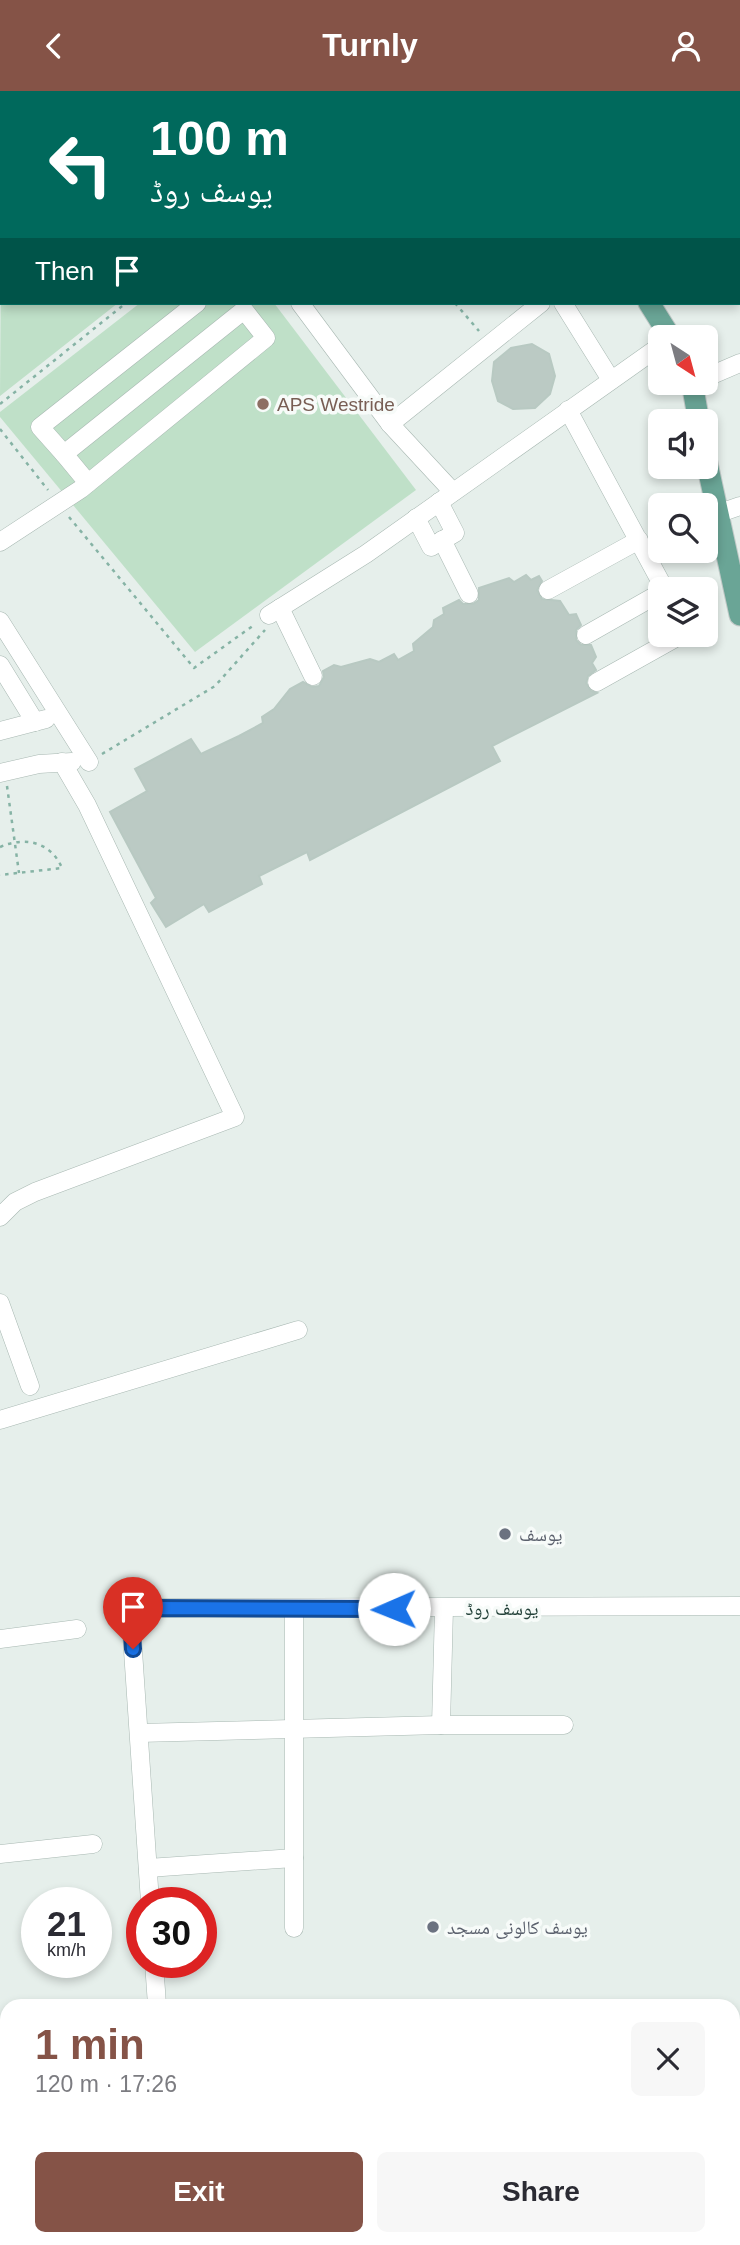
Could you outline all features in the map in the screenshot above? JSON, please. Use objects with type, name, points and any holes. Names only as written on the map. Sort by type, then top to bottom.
[{"type":"main road","points":[[650,305],[663,325]]},
{"type":"main road","points":[[718,522],[740,615]]},
{"type":"street","points":[[88,483],[40,427],[194,305]]},
{"type":"street","points":[[301,305],[446,497],[455,533],[431,547],[416,518]]},
{"type":"street","points":[[390,424],[539,305]]},
{"type":"street","points":[[564,305],[611,380]]},
{"type":"street","points":[[0,542],[60,505],[266,338],[241,306],[64,454]]},
{"type":"street","points":[[313,676],[274,611],[366,554],[648,354]]},
{"type":"street","points":[[718,372],[740,363]]},
{"type":"street","points":[[568,410],[658,577]]},
{"type":"street","points":[[718,513],[740,506]]},
{"type":"street","points":[[442,540],[469,594]]},
{"type":"street","points":[[548,590],[639,540]]},
{"type":"street","points":[[586,635],[648,600]]},
{"type":"street","points":[[0,621],[89,762]]},
{"type":"street","points":[[597,683],[660,647]]},
{"type":"street","points":[[0,665],[35,722]]},
{"type":"street","points":[[0,731],[60,715]]},
{"type":"street","points":[[2,772],[62,762],[89,762]]},
{"type":"street","points":[[0,1217],[15,1202],[35,1192],[235,1117],[87,805],[62,762]]},
{"type":"street","points":[[0,1303],[30,1386]]},
{"type":"street","points":[[0,1420],[298,1330]]},
{"type":"street","name":"یوسف روڈ","points":[[149,1887],[131,1621],[139,1611],[151,1608],[294,1610],[740,1607]]},
{"type":"street","points":[[441,1725],[444,1608]]},
{"type":"street","points":[[294,1610],[294,1928]]},
{"type":"street","points":[[0,1639],[77,1629]]},
{"type":"street","points":[[139,1733],[441,1725],[564,1725]]},
{"type":"street","points":[[0,1854],[93,1844]]},
{"type":"street","points":[[148,1868],[294,1858]]},
{"type":"street","points":[[155,1978],[157,1999]]},
{"type":"path","points":[[0,404],[124,305]]},
{"type":"path","points":[[457,305],[490,344]]},
{"type":"path","points":[[0,429],[194,668],[274,611]]},
{"type":"path","points":[[89,762],[215,685],[271,624],[274,611]]},
{"type":"path","points":[[2,772],[19,873]]},
{"type":"path","points":[[0,847],[15,840],[33,841],[58,857],[62,868],[0,876]]},
{"type":"green space","points":[[1,305],[115,305],[0,396]]},
{"type":"green space","points":[[137,305],[276,305],[416,490],[195,652],[0,417],[0,412]]},
{"type":"building","points":[[532,344],[549,354],[555,376],[550,394],[535,408],[513,409],[498,401],[492,381],[494,362],[511,348]]},
{"type":"building","points":[[526,575],[531,580],[539,576],[542,581],[537,590],[542,599],[560,601],[569,615],[576,614],[581,625],[576,630],[576,640],[581,645],[591,645],[596,657],[592,663],[596,670],[588,676],[586,683],[591,691],[597,693],[492,746],[500,761],[310,860],[307,852],[259,876],[262,884],[209,912],[204,904],[166,927],[151,903],[156,898],[110,812],[147,791],[135,769],[191,739],[201,754],[239,736],[263,723],[262,717],[274,709],[290,689],[303,682],[312,687],[319,686],[324,677],[323,671],[334,665],[341,667],[370,659],[379,662],[394,654],[398,660],[414,651],[413,644],[433,627],[434,620],[444,614],[443,608],[459,600],[463,604],[473,604],[479,600],[479,588],[509,578],[514,582]]},
{"type":"place","name":"APS Westride","points":[[263,404]]},
{"type":"place","name":"یوسف","points":[[505,1534]]},
{"type":"place","name":"یوسف کالونی مسجد","points":[[433,1927]]},
{"type":"route","points":[[133,1649],[131,1621],[139,1611],[151,1608],[394,1609]]}]
